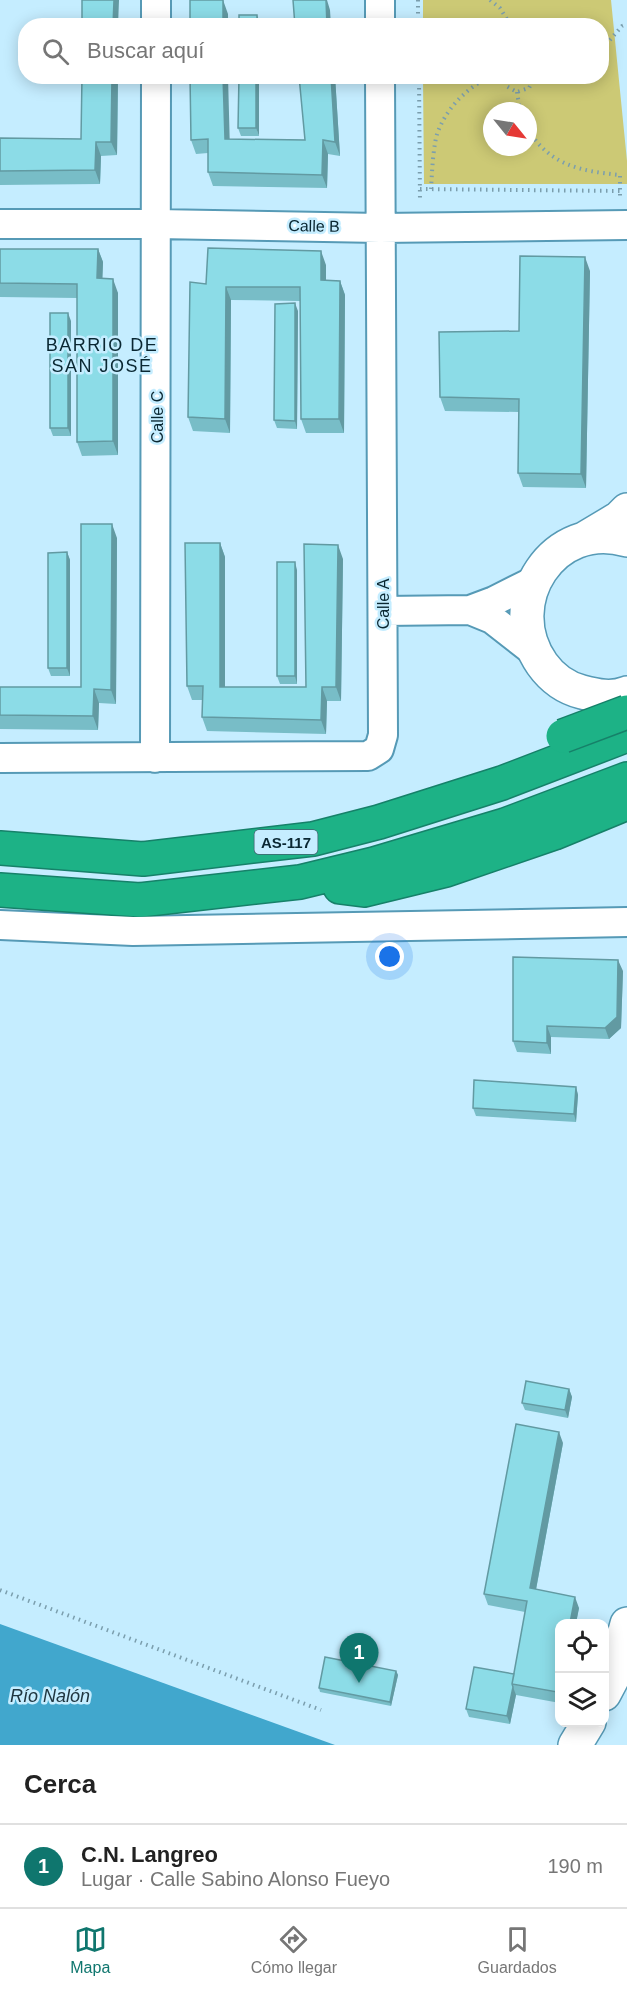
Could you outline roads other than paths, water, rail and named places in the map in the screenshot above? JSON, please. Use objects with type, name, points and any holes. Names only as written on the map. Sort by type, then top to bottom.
[{"type":"highway","points":[[562,748],[627,712]]},
{"type":"highway","points":[[562,748],[627,735]]},
{"type":"highway","name":"AS-117","points":[[0,848],[143,859],[313,839],[388,804],[562,748]]},
{"type":"highway","name":"AS-117","points":[[0,890],[140,900],[300,882],[374,864],[505,825],[557,818],[627,778]]},
{"type":"highway","points":[[557,818],[627,803]]},
{"type":"street","points":[[156,0],[156,18]]},
{"type":"street","points":[[380,0],[380,18]]},
{"type":"street","name":"Calle C","points":[[156,84],[156,758]]},
{"type":"street","name":"Calle A","points":[[0,758],[368,756],[379,749],[383,735],[380,84]]},
{"type":"street","name":"Calle B","points":[[0,224],[380,228],[623,225]]},
{"type":"street","points":[[533,651],[526,628],[526,604],[534,581],[546,563],[562,549],[619,518],[627,510]]},
{"type":"street","points":[[581,540],[603,537],[627,540]]},
{"type":"street","points":[[383,611],[470,610],[494,602],[534,581]]},
{"type":"street","points":[[470,610],[492,619],[533,651],[549,674],[571,689],[612,695],[627,725]]},
{"type":"street","points":[[0,924],[133,931],[627,922]]},
{"type":"street","points":[[609,1684],[627,1624]]},
{"type":"street","points":[[575,1745],[586,1727]]},
{"type":"water","name":"Río Nalón","points":[[0,1624],[335,1745],[0,1745]]},
{"type":"place","name":"C.N. Langreo","points":[[359,1683]]},
{"type":"district","name":"BARRIO DE SAN JOSÉ","points":[[102,355]]}]
